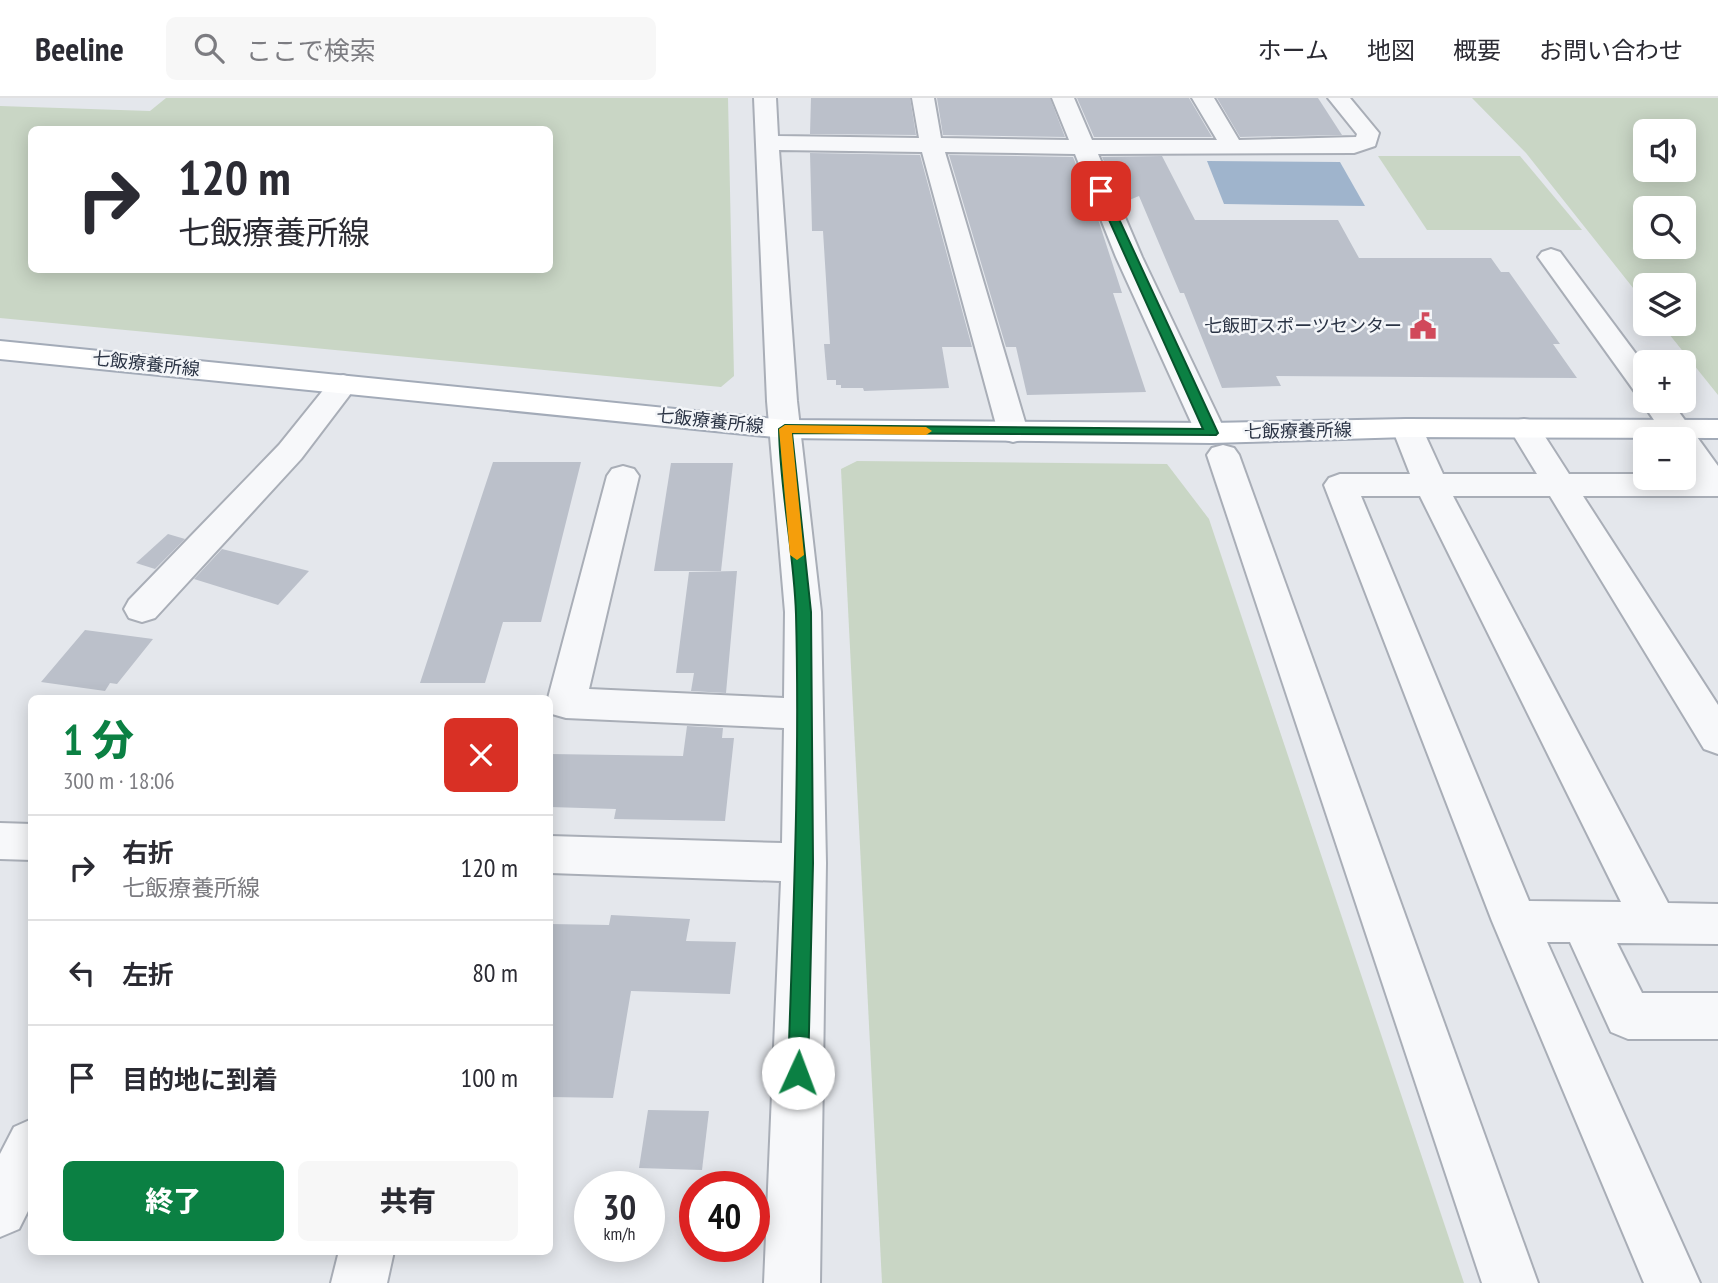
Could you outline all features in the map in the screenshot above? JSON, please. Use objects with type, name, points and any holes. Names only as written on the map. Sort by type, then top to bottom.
[{"type":"main road","name":"七飯療養所線","points":[[0,350],[785,429],[1013,432],[1217,444],[1407,428],[1633,429]]},
{"type":"main road","name":"七飯療養所線","points":[[1696,429],[1718,429]]},
{"type":"street","points":[[765,98],[786,461],[803,612],[804,863],[792,1283]]},
{"type":"street","points":[[923,98],[931,144],[1013,432]]},
{"type":"street","points":[[1063,98],[1129,257],[1217,444],[1510,1283]]},
{"type":"street","points":[[1203,98],[1232,146]]},
{"type":"street","points":[[766,143],[1083,147],[1354,146],[1367,141],[1368,133],[1339,98]]},
{"type":"street","points":[[1551,257],[1633,370]]},
{"type":"street","points":[[142,608],[290,452],[344,384]]},
{"type":"street","points":[[1407,428],[1431,485],[1655,923]]},
{"type":"street","points":[[1524,429],[1718,738]]},
{"type":"street","points":[[1696,457],[1716,485]]},
{"type":"street","points":[[623,476],[566,703],[803,714]]},
{"type":"street","points":[[1672,1283],[1515,921],[1340,485],[1716,485]]},
{"type":"street","points":[[0,841],[28,842]]},
{"type":"street","points":[[553,855],[804,863]]},
{"type":"street","points":[[1515,921],[1718,924]]},
{"type":"street","points":[[1583,922],[1628,1016],[1718,1016]]},
{"type":"street","points":[[0,1210],[18,1156]]},
{"type":"street","points":[[359,1283],[366,1255]]},
{"type":"green space","points":[[166,98],[728,98],[734,376],[721,387],[0,318],[0,106],[150,111]]},
{"type":"green space","points":[[1472,98],[1718,98],[1718,395],[1696,368],[1696,350],[1682,350],[1671,336],[1696,336],[1696,273],[1633,273],[1633,288],[1526,153]]},
{"type":"green space","points":[[1378,156],[1520,156],[1582,230],[1427,230]]},
{"type":"green space","points":[[857,461],[1167,464],[1209,519],[1464,1283],[882,1283],[841,469]]},
{"type":"water","points":[[1207,161],[1340,162],[1365,206],[1224,204]]},
{"type":"building","points":[[811,98],[910,98],[916,135],[810,134]]},
{"type":"building","points":[[937,98],[1050,98],[1065,137],[943,135]]},
{"type":"building","points":[[1077,98],[1189,98],[1212,137],[1094,137]]},
{"type":"building","points":[[1217,98],[1318,98],[1342,135],[1240,137]]},
{"type":"building","points":[[810,153],[920,155],[972,347],[942,347],[949,388],[864,391],[863,388],[841,388],[841,385],[836,385],[836,380],[827,380],[824,344],[830,344],[823,231],[812,231]]},
{"type":"building","points":[[949,155],[1073,157],[1096,213],[1122,293],[1113,293],[1146,392],[1027,395],[1016,347],[1006,347]]},
{"type":"building","points":[[1162,156],[1195,220],[1338,220],[1359,258],[1491,258],[1501,272],[1509,272],[1560,344],[1553,344],[1577,378],[1276,376],[1281,386],[1222,388],[1184,293],[1180,293],[1139,196],[1122,203],[1102,157]]},
{"type":"building","points":[[493,462],[581,462],[541,622],[503,622],[485,683],[420,683]]},
{"type":"building","points":[[671,463],[733,463],[721,571],[654,571]]},
{"type":"building","points":[[168,534],[185,539],[155,569],[136,563]]},
{"type":"building","points":[[222,549],[309,571],[278,605],[194,579]]},
{"type":"building","points":[[737,571],[726,693],[691,691],[694,673],[676,673],[689,572]]},
{"type":"building","points":[[85,630],[153,639],[117,684],[110,683],[105,691],[41,682]]},
{"type":"building","points":[[687,726],[723,728],[722,738],[734,738],[725,821],[614,819],[616,809],[553,807],[553,754],[683,756]]},
{"type":"building","points":[[611,915],[690,919],[686,941],[736,942],[730,994],[631,991],[613,1098],[553,1097],[553,924],[609,925]]},
{"type":"building","points":[[648,1110],[709,1111],[702,1170],[639,1168]]},
{"type":"slow traffic","points":[[797,555],[785,429],[926,431]]},
{"type":"place","name":"七飯町スポーツセンター","points":[[1423,326]]},
{"type":"route","points":[[798,1073],[804,863],[803,612],[786,461],[785,429],[1211,433],[1101,191]]}]
